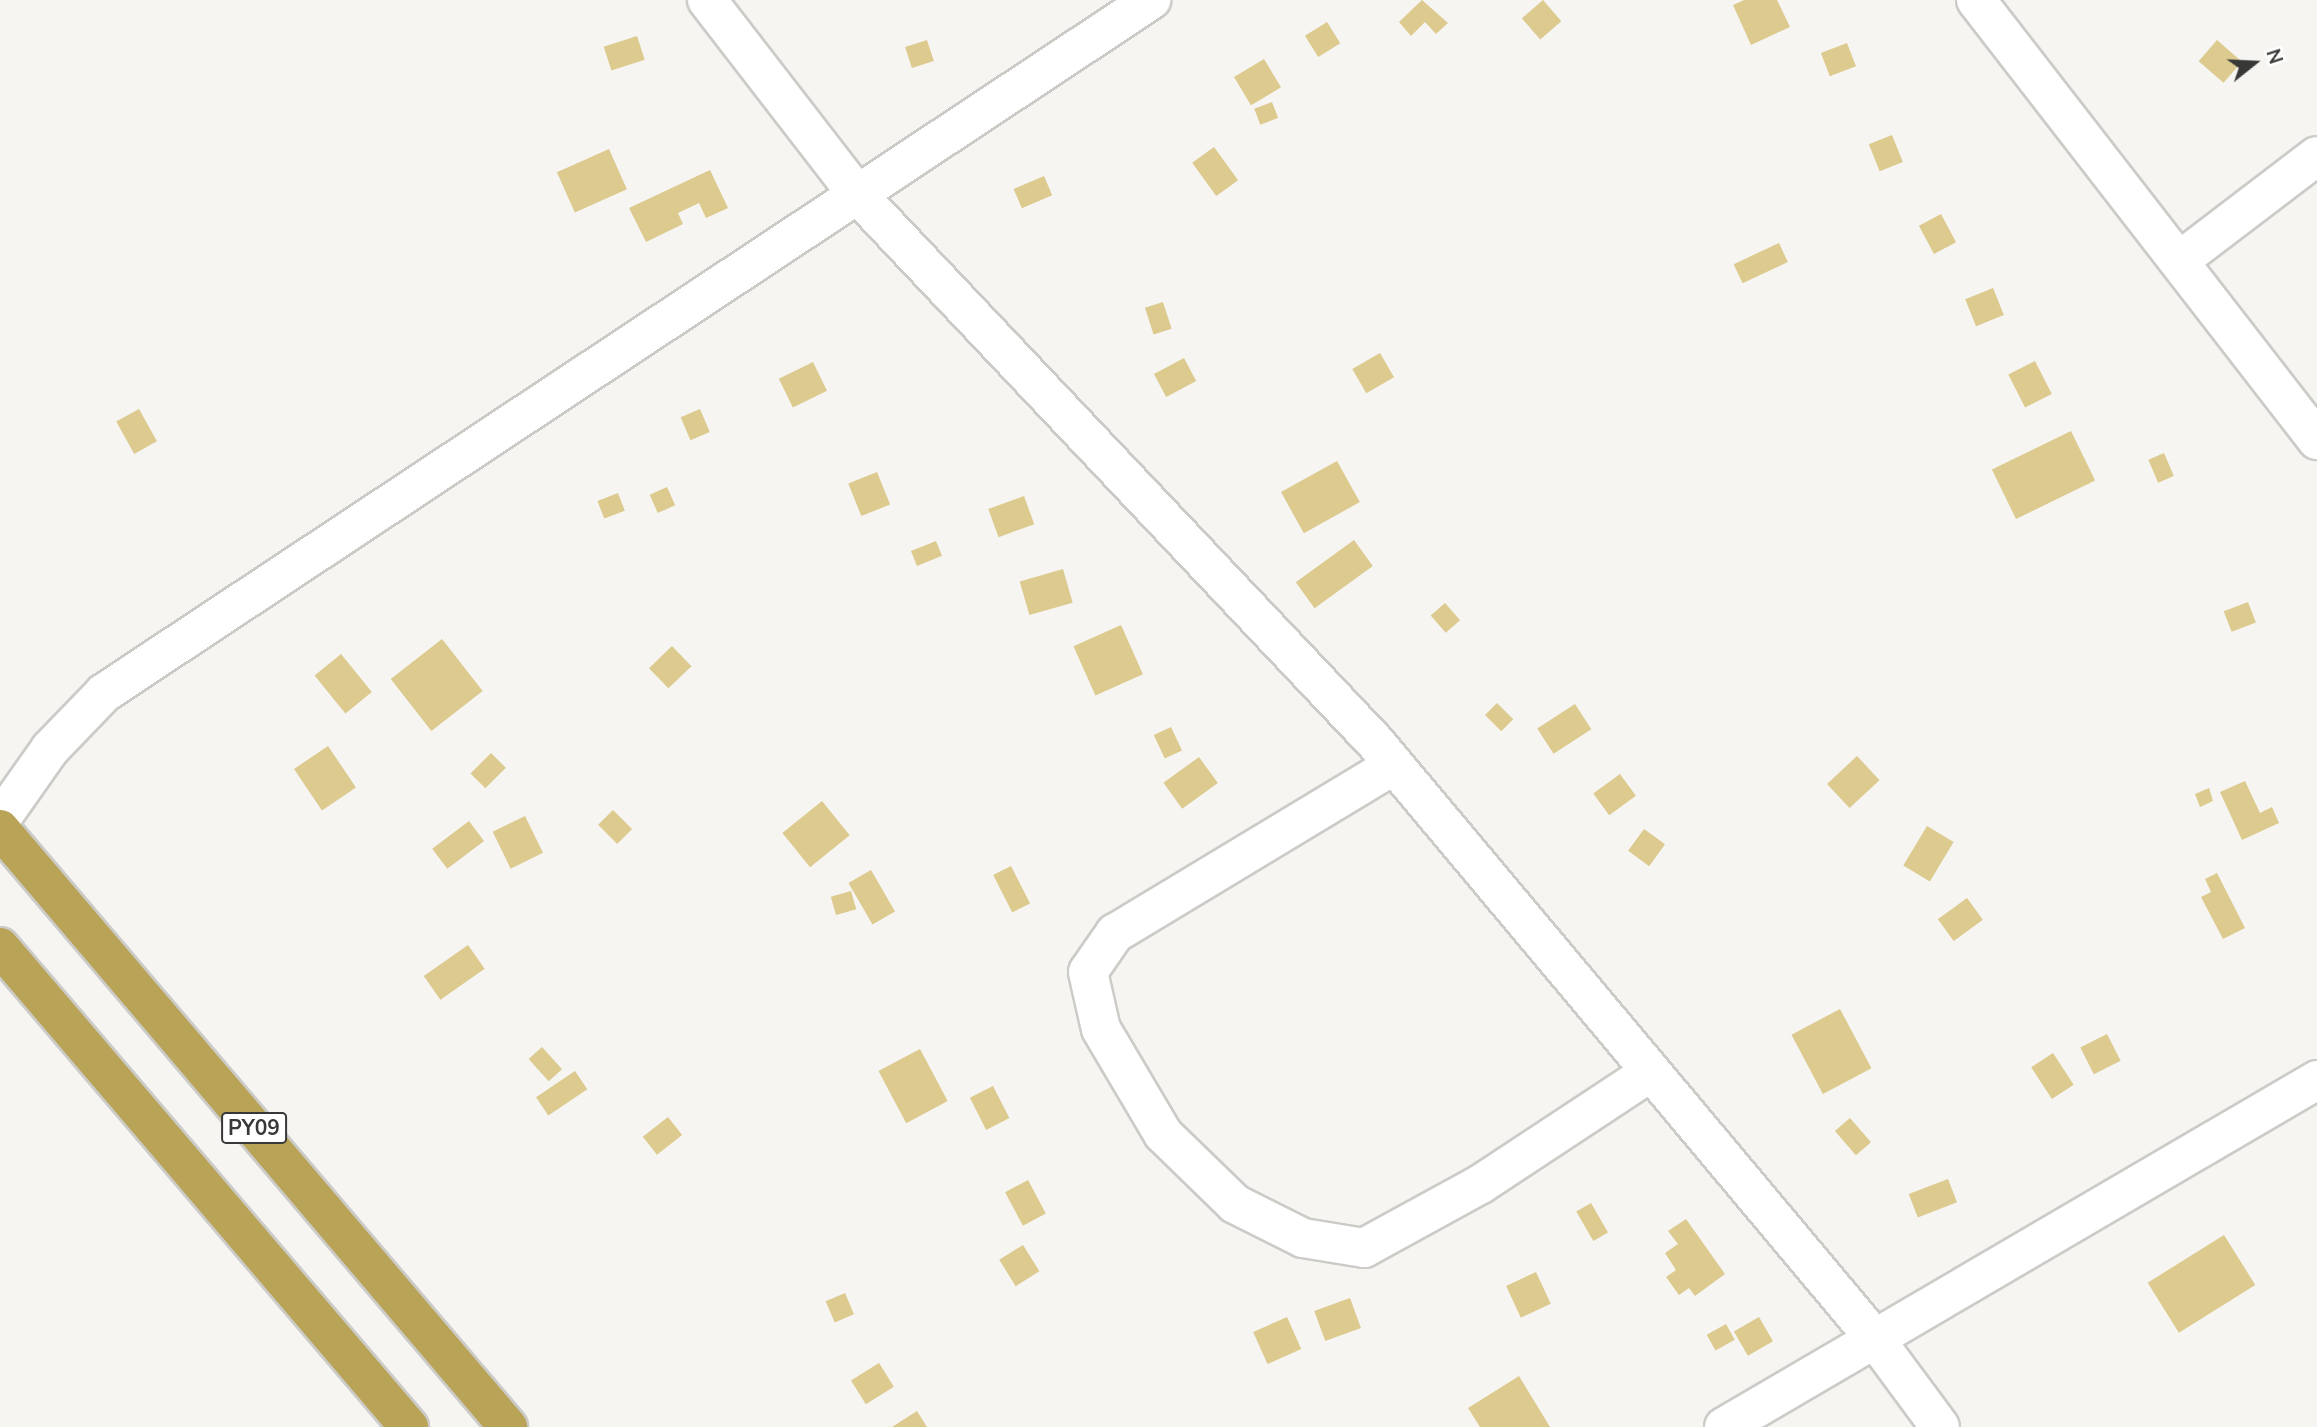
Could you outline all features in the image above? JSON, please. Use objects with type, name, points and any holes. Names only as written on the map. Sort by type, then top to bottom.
[{"type":"highway","name":"PY09","points":[[0,829],[508,1427]]},
{"type":"highway","points":[[0,947],[409,1427]]},
{"type":"street","points":[[708,0],[856,193],[1394,765],[1648,1073],[1875,1339],[1940,1427]]},
{"type":"street","points":[[0,820],[50,749],[104,693],[1151,0]]},
{"type":"street","points":[[1976,0],[2317,440]]},
{"type":"street","points":[[2179,261],[2317,156]]},
{"type":"street","points":[[1394,765],[1115,933],[1088,972],[1101,1029],[1163,1134],[1235,1203],[1303,1238],[1364,1248],[1481,1184],[1648,1073]]},
{"type":"street","points":[[1724,1427],[2317,1080]]},
{"type":"building","points":[[1422,0],[1448,23],[1436,34],[1425,22],[1411,36],[1399,22]]},
{"type":"building","points":[[1543,0],[1561,21],[1540,40],[1522,18]]},
{"type":"building","points":[[1744,0],[1777,0],[1790,27],[1751,45],[1733,5]]},
{"type":"building","points":[[1327,22],[1340,43],[1318,57],[1305,36]]},
{"type":"building","points":[[637,36],[645,60],[611,71],[604,47]]},
{"type":"building","points":[[927,40],[934,61],[912,68],[905,47]]},
{"type":"building","points":[[2217,40],[2242,62],[2224,83],[2199,61]]},
{"type":"building","points":[[1847,43],[1856,66],[1830,76],[1821,53]]},
{"type":"building","points":[[1264,59],[1281,87],[1251,105],[1234,77]]},
{"type":"building","points":[[1272,102],[1278,118],[1260,125],[1254,109]]},
{"type":"building","points":[[1892,135],[1903,162],[1880,171],[1869,144]]},
{"type":"building","points":[[1214,147],[1238,180],[1216,196],[1192,163]]},
{"type":"building","points":[[609,149],[627,189],[575,212],[557,172]]},
{"type":"building","points":[[710,170],[728,208],[706,218],[699,203],[678,213],[683,224],[646,242],[629,208]]},
{"type":"building","points":[[1044,176],[1052,195],[1022,208],[1014,189]]},
{"type":"building","points":[[1941,214],[1956,242],[1934,254],[1919,226]]},
{"type":"building","points":[[1779,243],[1788,262],[1743,283],[1734,264]]},
{"type":"building","points":[[1993,288],[2004,315],[1976,326],[1965,299]]},
{"type":"building","points":[[1163,302],[1172,329],[1154,335],[1145,308]]},
{"type":"building","points":[[1380,353],[1394,377],[1366,393],[1352,369]]},
{"type":"building","points":[[1184,358],[1196,381],[1166,397],[1154,374]]},
{"type":"building","points":[[2035,361],[2052,394],[2025,408],[2008,375]]},
{"type":"building","points":[[813,362],[827,391],[793,407],[779,379]]},
{"type":"building","points":[[139,409],[157,441],[134,454],[116,422]]},
{"type":"building","points":[[700,409],[710,432],[690,440],[681,417]]},
{"type":"building","points":[[2071,431],[2095,480],[2016,519],[1992,470]]},
{"type":"building","points":[[2164,453],[2174,476],[2158,483],[2148,460]]},
{"type":"building","points":[[1337,461],[1360,502],[1304,533],[1281,492]]},
{"type":"building","points":[[877,472],[890,504],[861,516],[848,484]]},
{"type":"building","points":[[667,487],[675,505],[658,513],[650,495]]},
{"type":"building","points":[[618,493],[625,511],[604,519],[597,501]]},
{"type":"building","points":[[1024,496],[1034,524],[999,537],[988,509]]},
{"type":"building","points":[[1354,540],[1373,566],[1315,608],[1296,582]]},
{"type":"building","points":[[936,541],[942,556],[917,566],[911,551]]},
{"type":"building","points":[[1063,569],[1073,603],[1029,615],[1020,581]]},
{"type":"building","points":[[2248,602],[2256,623],[2232,632],[2224,611]]},
{"type":"building","points":[[1445,603],[1460,620],[1446,633],[1431,615]]},
{"type":"building","points":[[1121,625],[1143,674],[1095,695],[1073,646]]},
{"type":"building","points":[[442,639],[483,691],[431,731],[391,679]]},
{"type":"building","points":[[672,646],[691,666],[668,688],[649,668]]},
{"type":"building","points":[[341,654],[372,692],[345,713],[315,675]]},
{"type":"building","points":[[1497,703],[1513,719],[1501,731],[1485,715]]},
{"type":"building","points":[[1575,704],[1591,729],[1554,754],[1537,729]]},
{"type":"building","points":[[1171,727],[1182,751],[1165,759],[1154,735]]},
{"type":"building","points":[[328,746],[356,787],[322,810],[294,769]]},
{"type":"building","points":[[491,753],[506,768],[485,788],[470,774]]},
{"type":"building","points":[[1857,756],[1880,780],[1850,808],[1827,784]]},
{"type":"building","points":[[1199,757],[1218,783],[1182,809],[1163,783]]},
{"type":"building","points":[[1620,774],[1636,796],[1609,815],[1593,793]]},
{"type":"building","points":[[2245,781],[2260,813],[2272,807],[2279,823],[2242,840],[2220,792]]},
{"type":"building","points":[[2209,788],[2213,801],[2200,807],[2195,794]]},
{"type":"building","points":[[822,801],[850,835],[810,867],[782,833]]},
{"type":"building","points":[[613,810],[632,829],[617,844],[598,825]]},
{"type":"building","points":[[525,816],[543,853],[511,869],[493,832]]},
{"type":"building","points":[[469,821],[484,841],[447,869],[432,849]]},
{"type":"building","points":[[1927,826],[1954,842],[1930,881],[1903,865]]},
{"type":"building","points":[[1644,829],[1665,844],[1649,866],[1628,851]]},
{"type":"building","points":[[1011,866],[1030,903],[1012,913],[993,875]]},
{"type":"building","points":[[871,870],[895,912],[872,925],[848,883]]},
{"type":"building","points":[[2217,873],[2245,928],[2223,939],[2201,897],[2211,892],[2205,879]]},
{"type":"building","points":[[851,891],[856,909],[836,915],[831,897]]},
{"type":"building","points":[[1967,898],[1983,920],[1954,941],[1938,919]]},
{"type":"building","points":[[468,945],[485,969],[440,1000],[424,976]]},
{"type":"building","points":[[1840,1009],[1871,1068],[1823,1094],[1791,1035]]},
{"type":"building","points":[[2107,1034],[2121,1061],[2094,1074],[2080,1048]]},
{"type":"building","points":[[542,1047],[562,1069],[549,1081],[529,1059]]},
{"type":"building","points":[[920,1049],[948,1101],[906,1123],[879,1071]]},
{"type":"building","points":[[2053,1053],[2074,1085],[2052,1099],[2031,1067]]},
{"type":"building","points":[[575,1071],[587,1089],[548,1116],[536,1097]]},
{"type":"building","points":[[993,1086],[1009,1118],[986,1130],[970,1098]]},
{"type":"building","points":[[668,1117],[682,1135],[657,1155],[643,1137]]},
{"type":"building","points":[[1850,1118],[1871,1142],[1856,1155],[1835,1131]]},
{"type":"building","points":[[1948,1179],[1957,1202],[1918,1217],[1909,1194]]},
{"type":"building","points":[[1028,1180],[1046,1214],[1023,1226],[1005,1192]]},
{"type":"building","points":[[1591,1203],[1608,1232],[1593,1241],[1576,1212]]},
{"type":"building","points":[[1686,1219],[1725,1274],[1695,1296],[1689,1288],[1679,1295],[1666,1277],[1676,1270],[1665,1253],[1678,1244],[1668,1231]]},
{"type":"building","points":[[2224,1235],[2255,1285],[2179,1333],[2148,1283]]},
{"type":"building","points":[[1023,1245],[1039,1271],[1016,1286],[999,1260]]},
{"type":"building","points":[[1536,1272],[1551,1304],[1521,1318],[1506,1286]]},
{"type":"building","points":[[845,1293],[854,1314],[835,1322],[826,1301]]},
{"type":"building","points":[[1350,1298],[1361,1328],[1325,1341],[1314,1311]]},
{"type":"building","points":[[1287,1317],[1301,1349],[1267,1364],[1253,1332]]},
{"type":"building","points":[[1759,1317],[1773,1341],[1748,1356],[1734,1332]]},
{"type":"building","points":[[1726,1324],[1735,1340],[1715,1350],[1707,1335]]},
{"type":"building","points":[[879,1363],[894,1387],[866,1404],[851,1380]]},
{"type":"building","points":[[1519,1376],[1550,1427],[1480,1427],[1468,1408]]},
{"type":"building","points":[[917,1411],[927,1427],[892,1427]]}]
